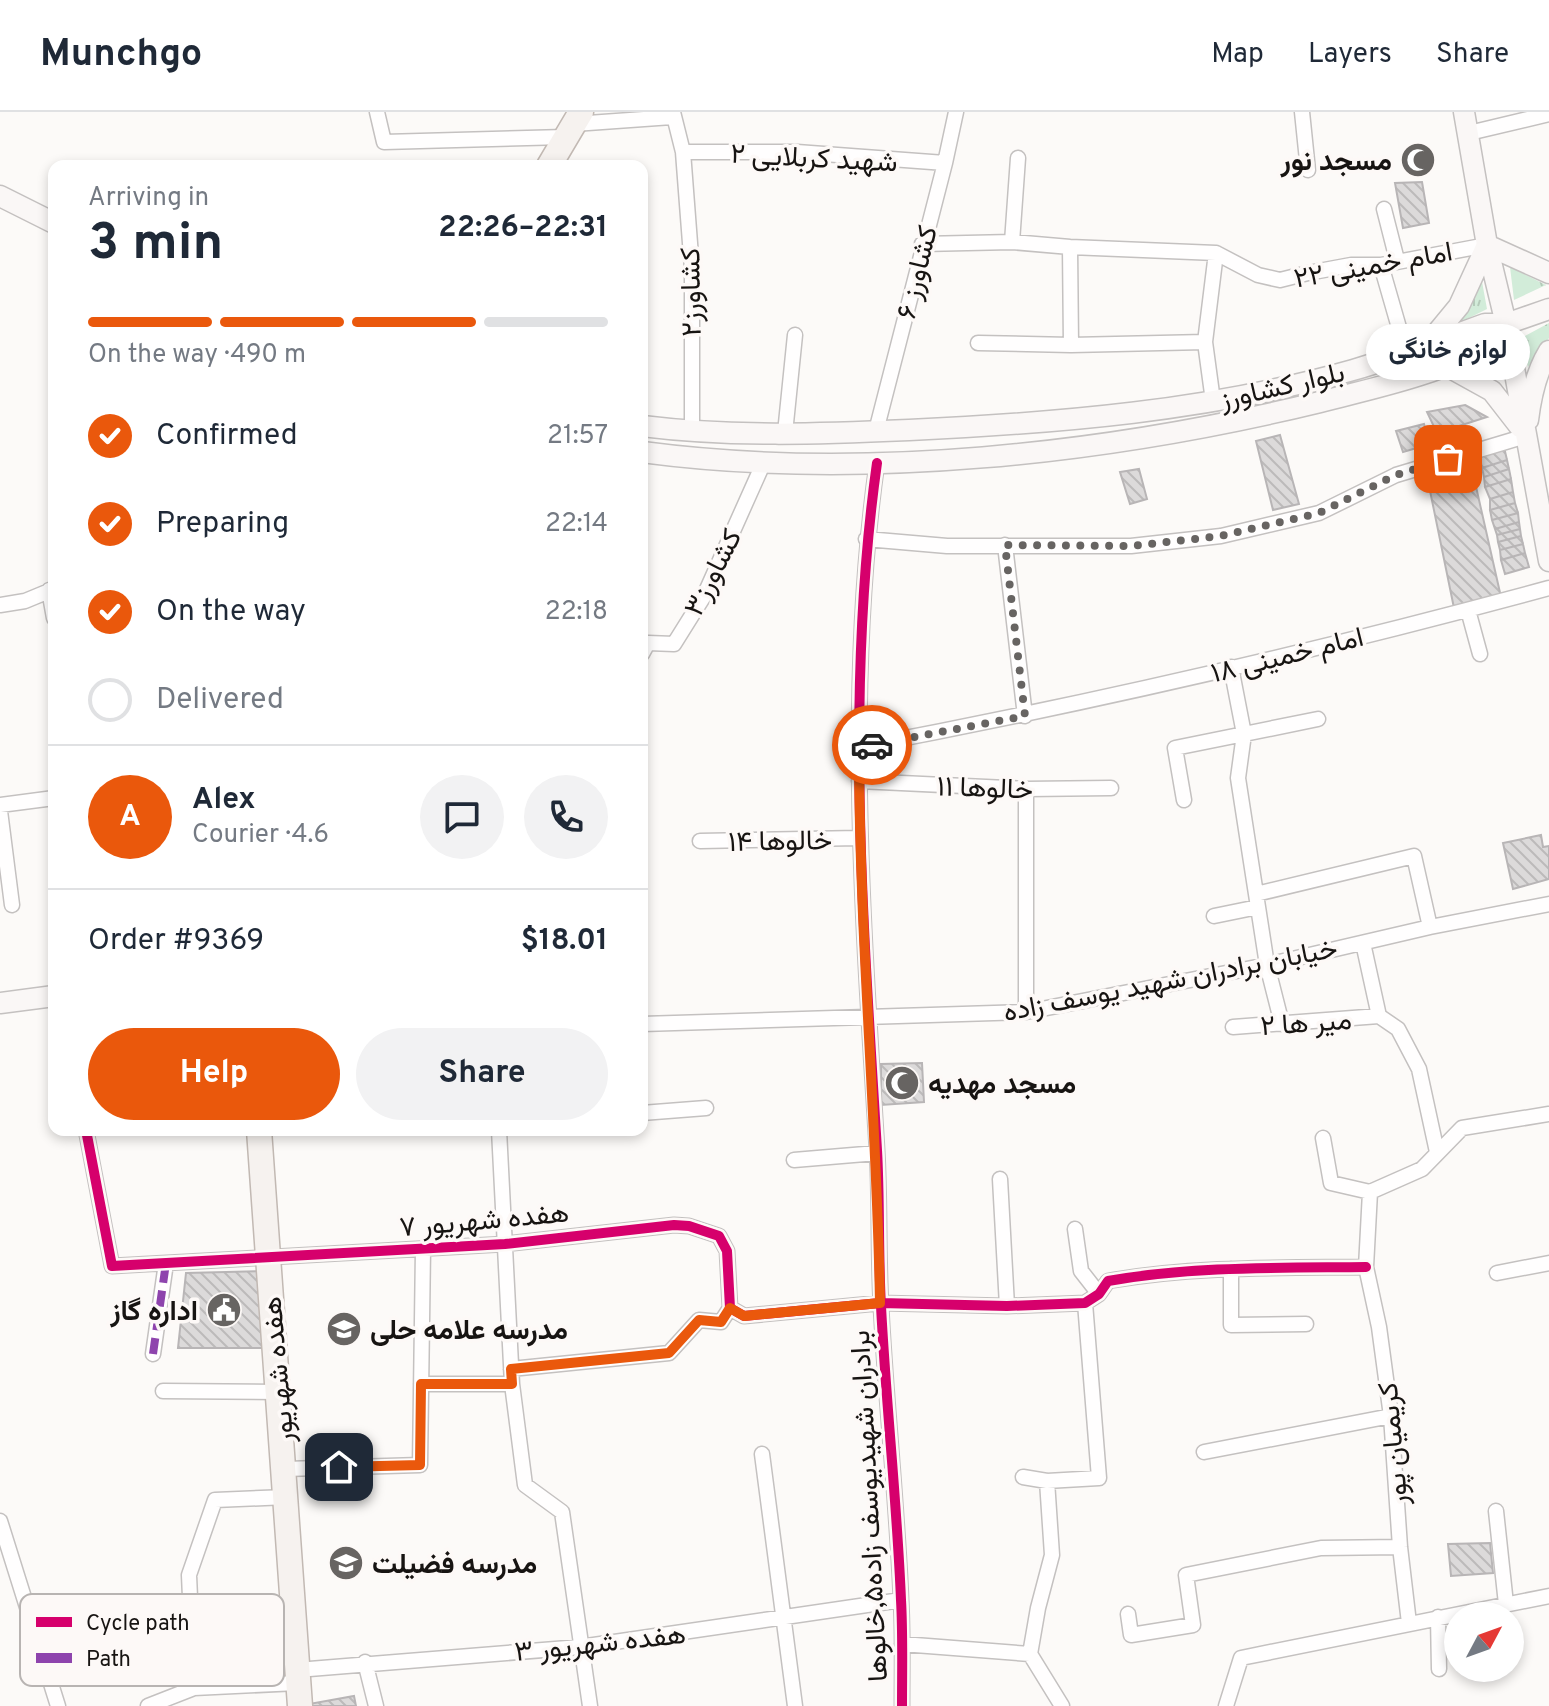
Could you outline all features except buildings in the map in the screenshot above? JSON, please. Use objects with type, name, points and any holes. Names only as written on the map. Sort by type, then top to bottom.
[{"type":"main road","points":[[1464,112],[1549,561]]},
{"type":"main road","points":[[552,160],[573,124]]},
{"type":"main road","points":[[0,196],[48,220]]},
{"type":"main road","points":[[1487,245],[1549,273]]},
{"type":"main road","points":[[1487,245],[1459,306],[1417,348],[1436,368],[1492,391],[1526,436]]},
{"type":"main road","points":[[1506,324],[1549,309]]},
{"type":"main road","name":"بلوار کشاورز","points":[[648,427],[692,432],[876,431],[1011,425],[1132,413],[1213,401],[1354,370],[1485,324],[1506,324]]},
{"type":"main road","name":"بلوار کشاورز","points":[[648,453],[763,464],[877,463],[1013,454],[1142,439],[1271,414],[1436,368],[1484,346],[1506,324]]},
{"type":"main road","points":[[1526,436],[1531,396],[1540,365],[1549,351]]},
{"type":"main road","points":[[0,1003],[48,997]]},
{"type":"main road","name":"هفده شهریور","points":[[259,1136],[298,1686]]},
{"type":"street","points":[[377,112],[384,142],[672,114]]},
{"type":"street","name":"کشاورز ۶","points":[[876,431],[956,112]]},
{"type":"street","points":[[1302,112],[1308,170]]},
{"type":"street","name":"کشاورز۲","points":[[672,114],[683,152],[692,269],[692,432]]},
{"type":"street","points":[[1469,133],[1549,114]]},
{"type":"street","name":"شهید کربلایی ۲","points":[[683,152],[797,152],[945,163]]},
{"type":"street","points":[[1012,242],[1018,158]]},
{"type":"street","points":[[1384,209],[1397,260]]},
{"type":"street","points":[[922,244],[1012,242],[1216,253],[1205,342],[1213,401]]},
{"type":"street","name":"امام خمینی ۲۲","points":[[1216,253],[1258,275],[1280,280],[1351,265],[1381,265],[1487,245]]},
{"type":"street","points":[[1070,247],[1071,345]]},
{"type":"street","points":[[1381,265],[1417,348]]},
{"type":"street","points":[[785,433],[795,335]]},
{"type":"street","points":[[978,343],[1071,345],[1205,342]]},
{"type":"street","points":[[866,539],[947,546],[1131,546],[1221,536],[1319,513],[1396,475],[1526,436]]},
{"type":"street","name":"برادران شهیدیوسف زاده۵,خالوها","points":[[877,463],[866,539],[859,838],[877,1153],[880,1303],[901,1600],[902,1706]]},
{"type":"street","name":"کشاورز۳","points":[[648,644],[674,644],[704,596],[763,464]]},
{"type":"street","points":[[1005,545],[1025,716]]},
{"type":"street","name":"امام خمینی ۱۸","points":[[859,747],[1025,716],[1549,588]]},
{"type":"street","points":[[0,605],[25,601],[48,590]]},
{"type":"street","points":[[1468,610],[1480,654]]},
{"type":"street","points":[[1231,667],[1244,734],[1238,778],[1267,965],[1282,1024]]},
{"type":"street","points":[[1184,800],[1175,748],[1318,719]]},
{"type":"street","name":"خالوها ۱۱","points":[[859,781],[1026,789],[1111,788]]},
{"type":"street","points":[[1026,789],[1026,1012]]},
{"type":"street","points":[[0,805],[48,799]]},
{"type":"street","points":[[0,811],[12,905]]},
{"type":"street","name":"خالوها ۱۴","points":[[700,841],[859,838]]},
{"type":"street","points":[[1214,916],[1414,856],[1430,927]]},
{"type":"street","name":"خیابان برادران شهید یوسف زاده","points":[[648,1024],[1026,1012],[1267,965],[1430,927],[1549,904]]},
{"type":"street","points":[[1363,943],[1379,1016],[1398,1029],[1419,1069],[1437,1152]]},
{"type":"street","name":"میر ها ۲","points":[[1233,1027],[1379,1016]]},
{"type":"street","points":[[648,1113],[706,1108]]},
{"type":"street","points":[[1323,1138],[1331,1183],[1370,1192],[1422,1169],[1462,1128],[1549,1114]]},
{"type":"street","name":"هفده شهریور ۷","points":[[87,1136],[112,1266],[505,1244],[674,1225],[719,1236],[727,1251],[730,1308]]},
{"type":"street","points":[[499,1136],[512,1377],[525,1485],[562,1512],[590,1706]]},
{"type":"street","points":[[794,1160],[877,1153]]},
{"type":"street","points":[[1000,1179],[1007,1306]]},
{"type":"street","name":"کریمیان پور","points":[[1370,1192],[1366,1267],[1379,1327],[1391,1416],[1409,1623]]},
{"type":"street","points":[[1075,1229],[1081,1271],[1099,1294]]},
{"type":"street","points":[[285,1469],[420,1465],[423,1249]]},
{"type":"street","points":[[153,1354],[166,1263]]},
{"type":"street","points":[[1497,1273],[1549,1263]]},
{"type":"street","points":[[421,1384],[512,1377],[669,1353],[699,1320],[721,1322],[730,1308],[744,1316],[880,1303],[1007,1306],[1085,1303],[1099,1294],[1108,1281],[1144,1275],[1231,1269],[1366,1267]]},
{"type":"street","points":[[1231,1269],[1231,1325],[1306,1324]]},
{"type":"street","points":[[1023,1477],[1047,1481],[1099,1478],[1085,1303]]},
{"type":"street","points":[[163,1391],[279,1392]]},
{"type":"street","points":[[1204,1452],[1391,1416]]},
{"type":"street","points":[[762,1454],[795,1706]]},
{"type":"street","points":[[1047,1481],[1052,1555],[1030,1654],[1062,1706]]},
{"type":"street","points":[[190,1594],[189,1575],[215,1500],[287,1497]]},
{"type":"street","points":[[1496,1511],[1506,1602]]},
{"type":"street","points":[[0,1521],[23,1594]]},
{"type":"street","points":[[1128,1614],[1131,1635],[1193,1625],[1186,1575],[1321,1548],[1400,1547]]},
{"type":"street","points":[[1517,1602],[1549,1596]]},
{"type":"street","name":"هفده شهریور ۳","points":[[152,1705],[194,1688],[298,1686],[365,1662],[580,1647],[901,1600]]},
{"type":"street","points":[[1226,1706],[1241,1658],[1444,1616]]},
{"type":"street","points":[[1438,1617],[1439,1669]]},
{"type":"street","points":[[902,1644],[1030,1654]]},
{"type":"street","points":[[365,1662],[376,1706]]},
{"type":"street","points":[[52,1686],[58,1706]]},
{"type":"green space","points":[[1510,267],[1546,285],[1514,300]]},
{"type":"green space","points":[[1481,276],[1487,309],[1455,325]]},
{"type":"green space","points":[[1549,323],[1549,338],[1528,367],[1521,338]]},
{"type":"green space","points":[[1493,350],[1497,361],[1495,385],[1464,366]]},
{"type":"marked path","points":[[153,1354],[166,1263]]},
{"type":"cycle path","points":[[877,463],[867,548],[862,634],[860,806],[878,1170],[881,1306],[901,1600],[902,1706]]},
{"type":"cycle path","points":[[87,1136],[112,1266],[505,1244],[674,1225],[689,1226],[719,1236],[727,1251],[730,1308],[744,1316],[880,1303],[1007,1306],[1085,1303],[1099,1294],[1108,1281],[1140,1276],[1237,1269],[1366,1267]]},
{"type":"way so far","points":[[872,745],[1025,716],[1005,545],[1131,546],[1221,536],[1319,513],[1396,475],[1448,459]]},
{"type":"place","name":"مسجد نور","points":[[1418,160]]},
{"type":"place","name":"لوازم خانگی","points":[[1448,459]]},
{"type":"place","name":"مسجد مهدیه","points":[[902,1083]]},
{"type":"place","name":"اداره گاز","points":[[224,1310]]},
{"type":"place","name":"مدرسه علامه حلی","points":[[344,1329]]},
{"type":"place","name":"مدرسه فضیلت","points":[[346,1563]]},
{"type":"route","points":[[339,1467],[420,1465],[421,1384],[512,1384],[511,1369],[669,1353],[699,1320],[721,1322],[730,1308],[744,1316],[880,1303],[877,1153],[859,838],[859,747],[872,745]]}]
